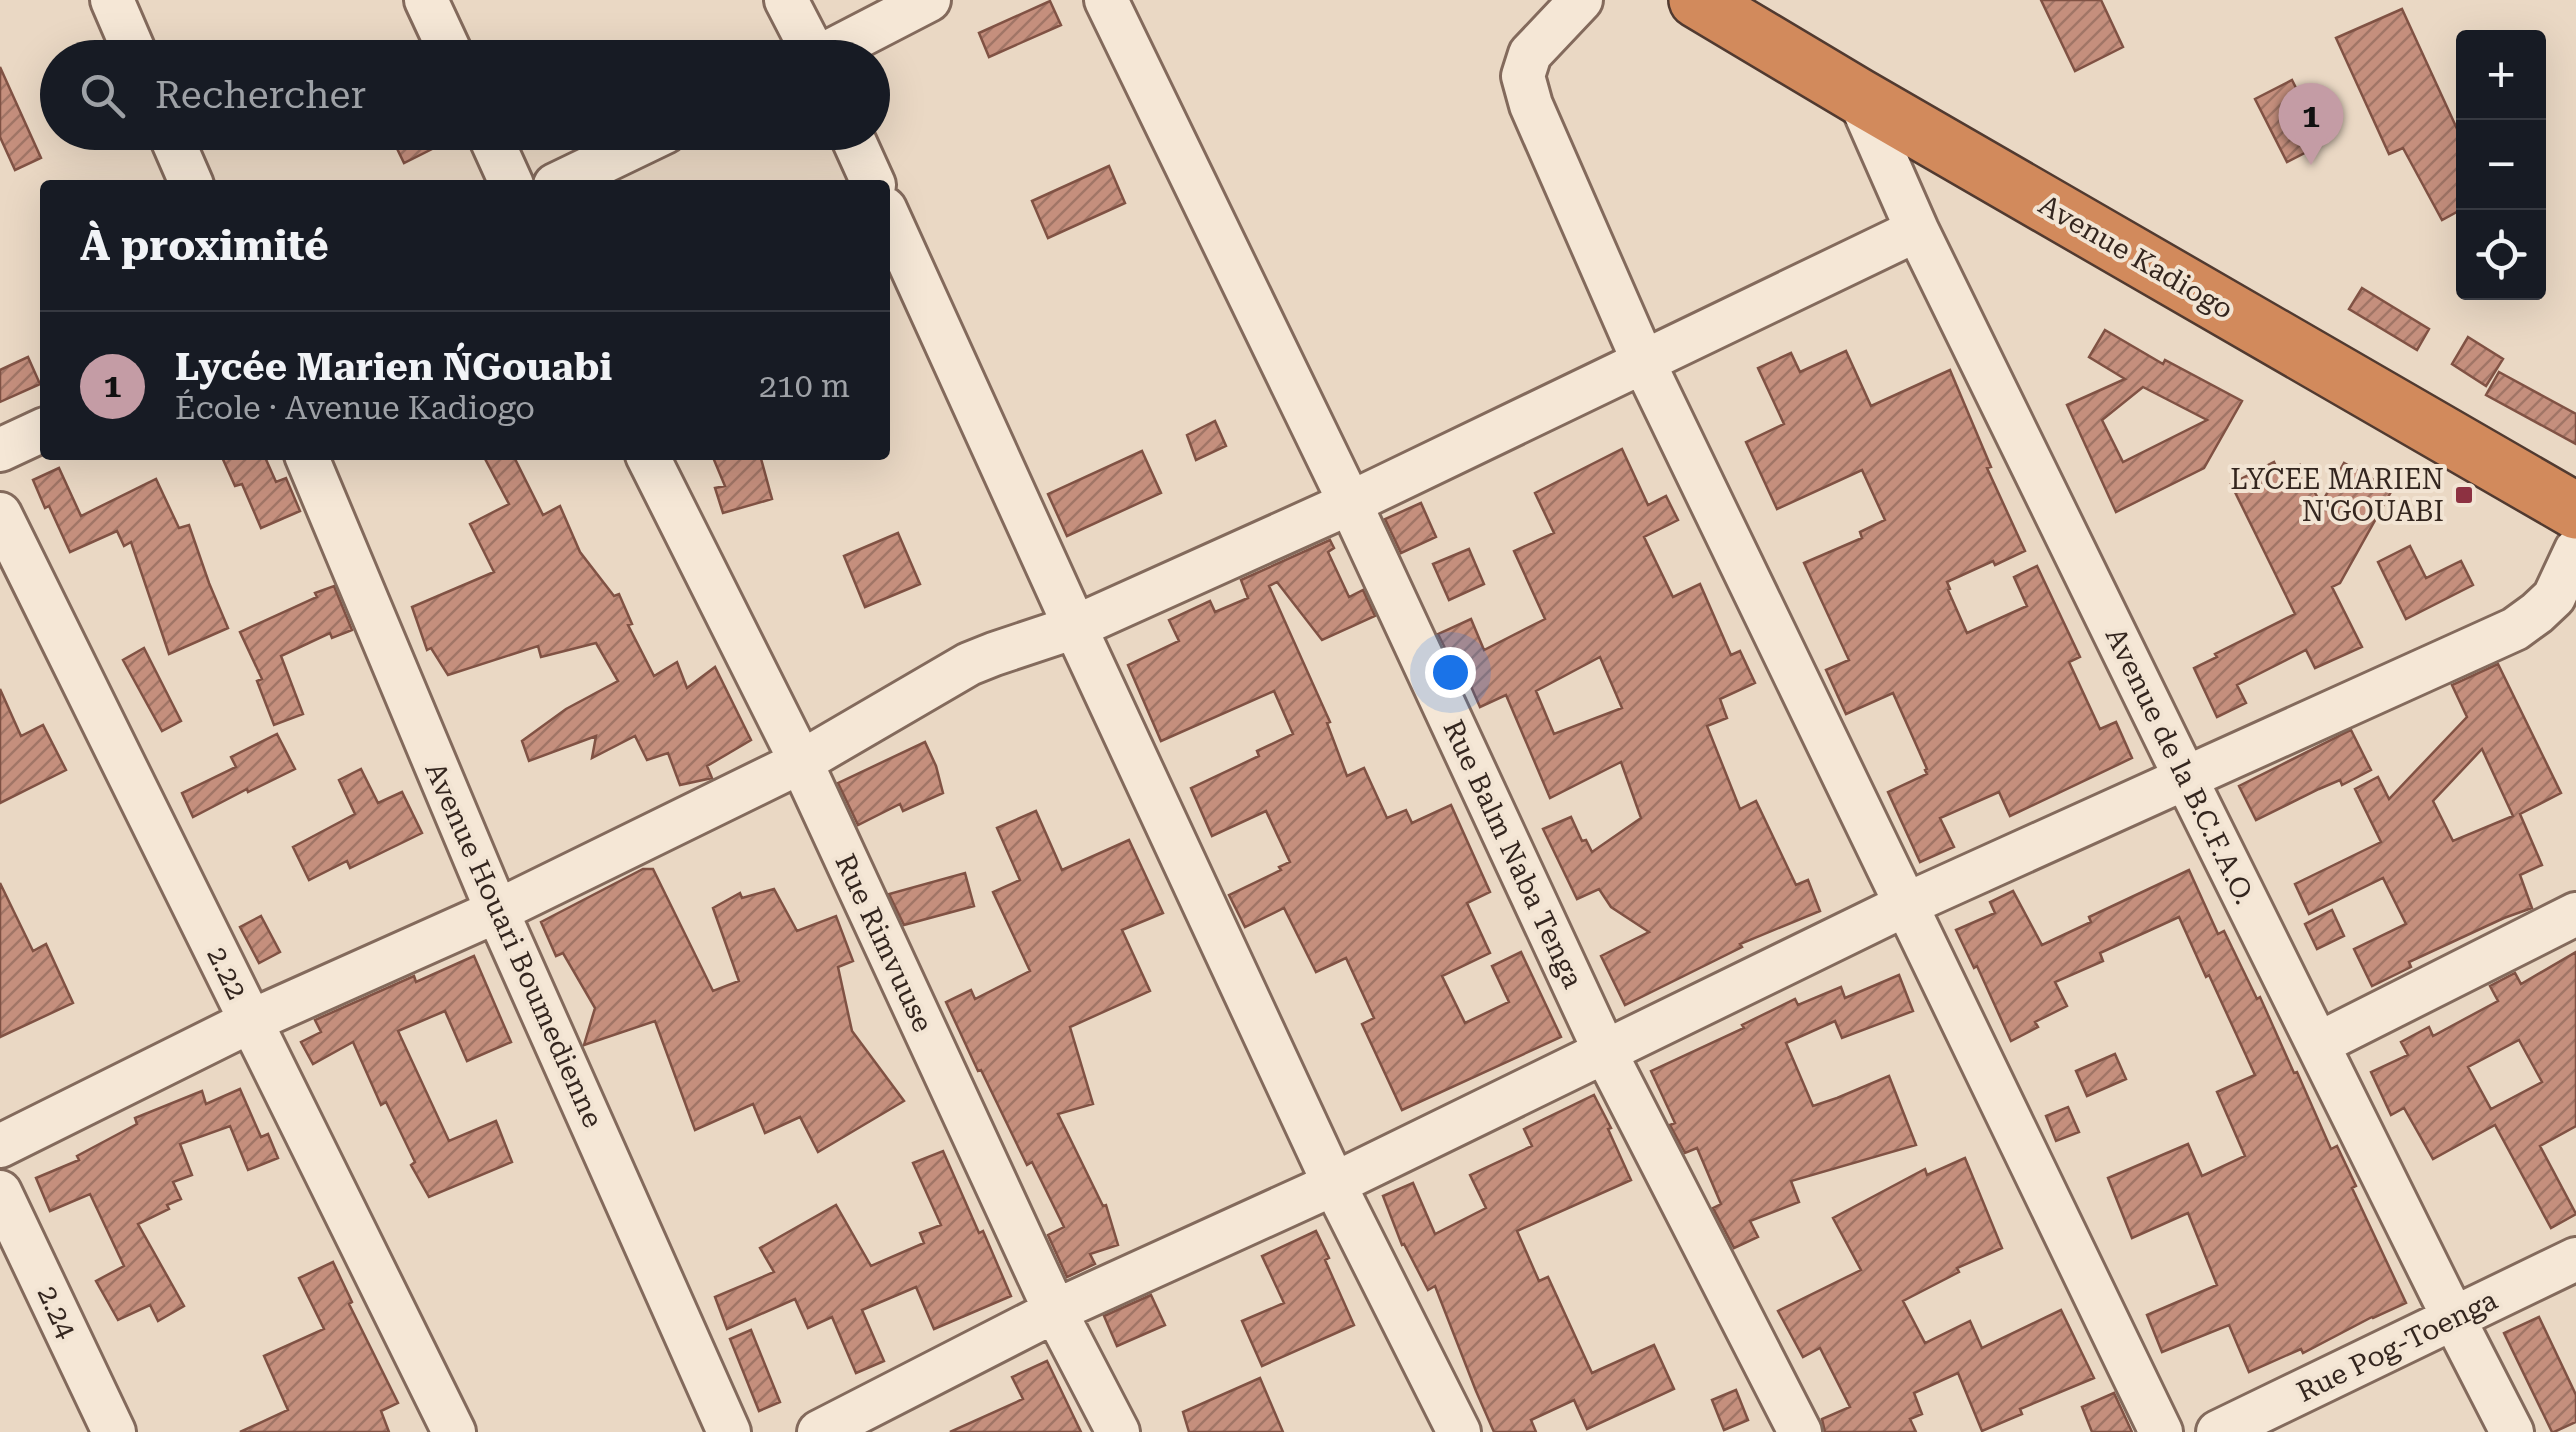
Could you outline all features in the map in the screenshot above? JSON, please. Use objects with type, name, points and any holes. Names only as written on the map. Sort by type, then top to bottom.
[{"type":"highway","name":"Avenue Kadiogo","points":[[1697,0],[2576,511]]},
{"type":"street","points":[[112,0],[129,40]]},
{"type":"street","points":[[426,0],[445,40]]},
{"type":"street","points":[[786,0],[807,40]]},
{"type":"street","points":[[851,40],[929,0]]},
{"type":"street","name":"Rue Balm Naba Tenga","points":[[1106,0],[1350,504],[1605,1052],[1800,1432]]},
{"type":"street","points":[[1580,0],[1530,54],[1523,76],[1531,105],[1644,363],[2161,1432]]},
{"type":"street","name":"Avenue de la B.C.F.A.O.","points":[[1858,96],[1917,230],[2512,1432]]},
{"type":"street","points":[[177,150],[190,180]]},
{"type":"street","points":[[496,150],[510,180]]},
{"type":"street","points":[[565,180],[628,150]]},
{"type":"street","points":[[858,150],[872,180]]},
{"type":"street","points":[[890,220],[1334,1184],[1459,1432]]},
{"type":"street","points":[[0,1146],[251,1021],[497,911],[801,762],[969,664],[1075,627],[1350,504],[1917,230]]},
{"type":"street","points":[[0,450],[40,431]]},
{"type":"street","name":"Avenue Houari Boumedienne","points":[[308,460],[497,911],[729,1432]]},
{"type":"street","name":"Rue Rimvuuse","points":[[650,460],[801,762],[1055,1311],[1118,1432]]},
{"type":"street","name":"2.22","points":[[0,514],[454,1432]]},
{"type":"street","points":[[819,1432],[1055,1311],[1334,1184],[1905,905],[2515,629],[2554,598],[2576,550]]},
{"type":"street","points":[[2318,1044],[2576,914]]},
{"type":"street","name":"2.24","points":[[0,1192],[114,1432]]},
{"type":"street","name":"Rue Pog-Toenga","points":[[2218,1432],[2576,1259]]},
{"type":"building","points":[[2041,0],[2101,0],[2123,47],[2075,71]]},
{"type":"building","points":[[1050,1],[1061,25],[989,57],[979,33]]},
{"type":"building","points":[[2402,9],[2456,127],[2456,212],[2442,220],[2403,148],[2389,154],[2336,38]]},
{"type":"building","points":[[0,67],[41,158],[15,170],[0,137]]},
{"type":"building","points":[[2292,80],[2324,143],[2287,162],[2255,99]]},
{"type":"building","points":[[398,150],[430,150],[404,163]]},
{"type":"building","points":[[1109,166],[1125,203],[1048,238],[1032,201]]},
{"type":"building","points":[[2362,288],[2429,329],[2417,350],[2349,309]]},
{"type":"building","points":[[2105,330],[2163,364],[2165,360],[2242,401],[2204,468],[2116,512],[2067,405],[2125,379],[2089,357]],"holes":[[[2143,387],[2207,420],[2123,462],[2102,420]]]},
{"type":"building","points":[[2468,337],[2503,359],[2486,386],[2452,364]]},
{"type":"building","points":[[1846,351],[1871,406],[1950,370],[1991,467],[1987,468],[2025,551],[1947,582],[1967,633],[2027,606],[2014,577],[2037,566],[2080,657],[2069,662],[2100,729],[2116,722],[2132,758],[2010,816],[1999,792],[1940,818],[1954,847],[1920,862],[1888,792],[1927,774],[1927,769],[1893,693],[1846,714],[1826,670],[1849,660],[1804,563],[1862,538],[1860,532],[1885,520],[1862,470],[1777,509],[1746,442],[1784,424],[1758,368],[1791,353],[1800,372]]},
{"type":"building","points":[[28,357],[40,384],[0,402],[0,370]]},
{"type":"building","points":[[2499,372],[2576,414],[2576,444],[2486,395]]},
{"type":"building","points":[[1215,421],[1226,446],[1196,460],[1187,435]]},
{"type":"building","points":[[1622,449],[1648,505],[1666,496],[1678,520],[1644,537],[1673,597],[1700,584],[1731,655],[1740,651],[1755,683],[1720,699],[1727,718],[1707,726],[1740,809],[1756,801],[1796,885],[1808,880],[1820,911],[1740,944],[1742,947],[1625,1005],[1601,956],[1649,932],[1611,907],[1599,889],[1577,899],[1543,829],[1571,817],[1592,852],[1641,818],[1621,762],[1550,798],[1506,695],[1480,707],[1459,659],[1452,662],[1438,634],[1471,619],[1484,650],[1545,619],[1514,551],[1554,533],[1535,493]],"holes":[[[1600,657],[1622,708],[1554,734],[1536,691]]]},
{"type":"building","points":[[1142,451],[1161,493],[1067,536],[1048,494]]},
{"type":"building","points":[[223,460],[266,460],[276,482],[286,478],[300,511],[261,528],[242,484],[235,486]]},
{"type":"building","points":[[486,460],[516,460],[543,515],[560,506],[580,552],[614,596],[619,594],[632,624],[628,625],[654,676],[677,662],[687,688],[715,667],[751,740],[707,766],[712,778],[680,785],[668,753],[647,760],[635,736],[592,758],[596,736],[529,761],[522,741],[566,709],[618,681],[596,643],[541,657],[538,646],[448,675],[431,648],[427,650],[412,607],[494,572],[470,524],[509,504]]},
{"type":"building","points":[[714,460],[761,460],[772,499],[723,513],[715,488],[725,486]]},
{"type":"building","points":[[2274,462],[2280,475],[2300,465],[2321,504],[2344,463],[2392,490],[2340,583],[2332,587],[2362,647],[2315,668],[2306,650],[2237,685],[2246,703],[2217,717],[2194,668],[2295,614],[2231,484]]},
{"type":"building","points":[[59,468],[81,516],[156,479],[179,528],[189,525],[228,628],[169,654],[131,542],[124,546],[117,531],[70,552],[33,480]]},
{"type":"building","points":[[1421,503],[1436,537],[1401,553],[1385,519]]},
{"type":"building","points":[[898,533],[920,584],[865,607],[844,556]]},
{"type":"building","points":[[1330,540],[1334,548],[1328,552],[1349,597],[1363,590],[1375,616],[1322,640],[1277,582],[1269,586],[1330,722],[1327,723],[1347,776],[1364,768],[1387,818],[1406,810],[1412,823],[1451,805],[1490,892],[1467,903],[1490,953],[1442,976],[1465,1023],[1509,1002],[1492,966],[1521,952],[1561,1037],[1402,1110],[1362,1024],[1374,1018],[1346,958],[1316,972],[1284,908],[1245,927],[1229,895],[1290,862],[1266,811],[1212,836],[1191,788],[1259,756],[1257,751],[1293,734],[1274,691],[1161,741],[1128,665],[1179,641],[1169,620],[1210,601],[1215,612],[1248,598],[1241,580]]},
{"type":"building","points":[[2410,546],[2426,578],[2461,561],[2473,585],[2406,619],[2378,562]]},
{"type":"building","points":[[1469,549],[1484,584],[1449,600],[1433,564]]},
{"type":"building","points":[[334,586],[352,630],[332,638],[330,633],[281,656],[303,714],[274,725],[257,681],[262,679],[240,632]]},
{"type":"building","points":[[144,648],[181,721],[162,731],[123,660]]},
{"type":"building","points":[[2498,664],[2561,793],[2520,814],[2542,865],[2520,875],[2532,908],[2409,962],[2411,967],[2372,986],[2354,949],[2406,924],[2383,878],[2309,914],[2295,884],[2381,842],[2355,789],[2378,777],[2389,799],[2467,717],[2452,685]],"holes":[[[2482,749],[2513,816],[2453,841],[2433,801]]]},
{"type":"building","points":[[0,689],[21,736],[43,725],[66,770],[0,803]]},
{"type":"building","points":[[2351,730],[2371,770],[2342,785],[2340,780],[2319,789],[2256,820],[2239,786]]},
{"type":"building","points":[[277,734],[295,769],[193,817],[182,793],[236,767],[231,757]]},
{"type":"building","points":[[925,742],[943,793],[903,811],[900,804],[858,825],[838,783]]},
{"type":"building","points":[[361,769],[378,803],[402,792],[422,833],[350,868],[347,861],[309,880],[293,847],[355,814],[339,780]]},
{"type":"building","points":[[1036,811],[1062,870],[1129,840],[1163,913],[1122,930],[1150,991],[1070,1027],[1093,1104],[1058,1114],[1103,1206],[1106,1205],[1118,1245],[1090,1254],[1095,1264],[1067,1277],[1048,1235],[1064,1227],[1032,1162],[1027,1165],[946,1002],[971,990],[975,999],[1030,971],[993,892],[1020,880],[997,828]]},
{"type":"building","points":[[643,869],[653,869],[713,991],[739,981],[713,908],[740,893],[742,898],[774,889],[797,931],[836,916],[853,961],[838,967],[852,1031],[904,1101],[818,1152],[800,1117],[765,1133],[753,1104],[695,1130],[655,1021],[584,1045],[595,1008],[563,953],[556,956],[541,922]]},
{"type":"building","points":[[2189,870],[2218,934],[2224,931],[2257,999],[2260,997],[2331,1149],[2337,1146],[2356,1186],[2352,1188],[2406,1303],[2303,1353],[2301,1349],[2249,1372],[2229,1325],[2162,1352],[2147,1315],[2217,1285],[2188,1213],[2132,1238],[2108,1178],[2188,1144],[2202,1176],[2245,1156],[2217,1092],[2255,1075],[2179,917],[2100,953],[2103,961],[2055,982],[2067,1006],[2035,1022],[2038,1027],[2011,1041],[1956,930],[1995,913],[1990,902],[2013,891],[2042,945],[2091,922],[2089,917]]},
{"type":"building","points":[[965,873],[974,906],[904,925],[889,894]]},
{"type":"building","points":[[0,883],[33,951],[46,944],[73,1003],[0,1037]]},
{"type":"building","points":[[2332,910],[2344,936],[2317,949],[2305,924]]},
{"type":"building","points":[[261,916],[280,952],[259,963],[240,927]]},
{"type":"building","points":[[2576,952],[2576,1126],[2540,1146],[2576,1214],[2551,1228],[2495,1125],[2433,1159],[2404,1108],[2391,1115],[2371,1072],[2408,1055],[2401,1042],[2429,1027],[2433,1036],[2498,1001],[2490,986],[2515,973],[2521,984]],"holes":[[[2519,1040],[2542,1082],[2491,1109],[2468,1067]]]},
{"type":"building","points":[[474,956],[511,1042],[467,1061],[445,1011],[398,1031],[449,1141],[496,1121],[512,1162],[429,1197],[411,1165],[415,1162],[386,1102],[381,1105],[353,1042],[313,1064],[301,1042],[321,1032],[315,1020],[414,976],[416,982]]},
{"type":"building","points":[[1899,975],[1913,1011],[1842,1038],[1835,1021],[1786,1043],[1813,1106],[1889,1076],[1916,1145],[1791,1181],[1799,1202],[1750,1221],[1758,1237],[1734,1248],[1713,1208],[1721,1204],[1697,1148],[1685,1153],[1670,1125],[1675,1123],[1651,1071],[1744,1028],[1742,1025],[1795,999],[1798,1005],[1841,987],[1845,998]]},
{"type":"building","points":[[2115,1054],[2126,1079],[2087,1096],[2076,1071]]},
{"type":"building","points":[[240,1089],[261,1137],[268,1134],[278,1158],[248,1170],[230,1126],[180,1144],[192,1175],[173,1182],[181,1199],[138,1224],[184,1306],[158,1321],[150,1305],[118,1320],[96,1281],[124,1266],[90,1194],[50,1211],[36,1178],[79,1160],[77,1156],[137,1124],[135,1118],[202,1091],[206,1104]]},
{"type":"building","points":[[1594,1095],[1631,1180],[1517,1231],[1539,1281],[1548,1277],[1592,1373],[1654,1345],[1674,1389],[1587,1429],[1574,1400],[1531,1420],[1536,1432],[1494,1432],[1435,1286],[1428,1290],[1402,1245],[1383,1196],[1413,1183],[1435,1234],[1486,1208],[1470,1175],[1532,1146],[1524,1129]]},
{"type":"building","points":[[2068,1107],[2079,1132],[2056,1141],[2046,1116]]},
{"type":"building","points":[[943,1151],[1011,1296],[934,1329],[916,1287],[862,1310],[884,1361],[856,1373],[832,1317],[808,1328],[795,1299],[727,1329],[715,1297],[774,1272],[760,1248],[836,1205],[871,1266],[924,1243],[920,1233],[941,1225],[913,1163]]},
{"type":"building","points":[[1965,1158],[2002,1248],[1957,1268],[1959,1272],[1903,1301],[1925,1343],[1970,1321],[1982,1348],[2061,1310],[2094,1378],[2020,1409],[2022,1414],[1982,1431],[1958,1373],[1914,1393],[1922,1414],[1910,1419],[1916,1432],[1825,1432],[1822,1419],[1850,1407],[1820,1348],[1803,1357],[1778,1311],[1861,1270],[1833,1218],[1925,1169],[1927,1175]]},
{"type":"building","points":[[1316,1231],[1354,1325],[1262,1366],[1242,1321],[1284,1303],[1262,1256]]},
{"type":"building","points":[[333,1262],[352,1302],[349,1304],[398,1403],[381,1411],[389,1432],[240,1432],[288,1410],[264,1356],[324,1329],[299,1278]]},
{"type":"building","points":[[1151,1295],[1165,1325],[1117,1346],[1104,1316]]},
{"type":"building","points":[[2539,1317],[2576,1395],[2576,1422],[2554,1432],[2504,1333]]},
{"type":"building","points":[[751,1330],[780,1402],[759,1411],[730,1339]]},
{"type":"building","points":[[1047,1361],[1081,1432],[950,1432],[1023,1399],[1012,1377]]},
{"type":"building","points":[[1260,1378],[1283,1432],[1189,1432],[1183,1412]]},
{"type":"building","points":[[1736,1390],[1748,1420],[1724,1430],[1712,1400]]},
{"type":"building","points":[[2114,1393],[2132,1432],[2092,1432],[2082,1407]]},
{"type":"place","name":"Lycée Marien N´Gouabi","points":[[2311,165]]},
{"type":"place","name":"LYCEE MARIEN N'GOUABI","points":[[2464,495]]}]
